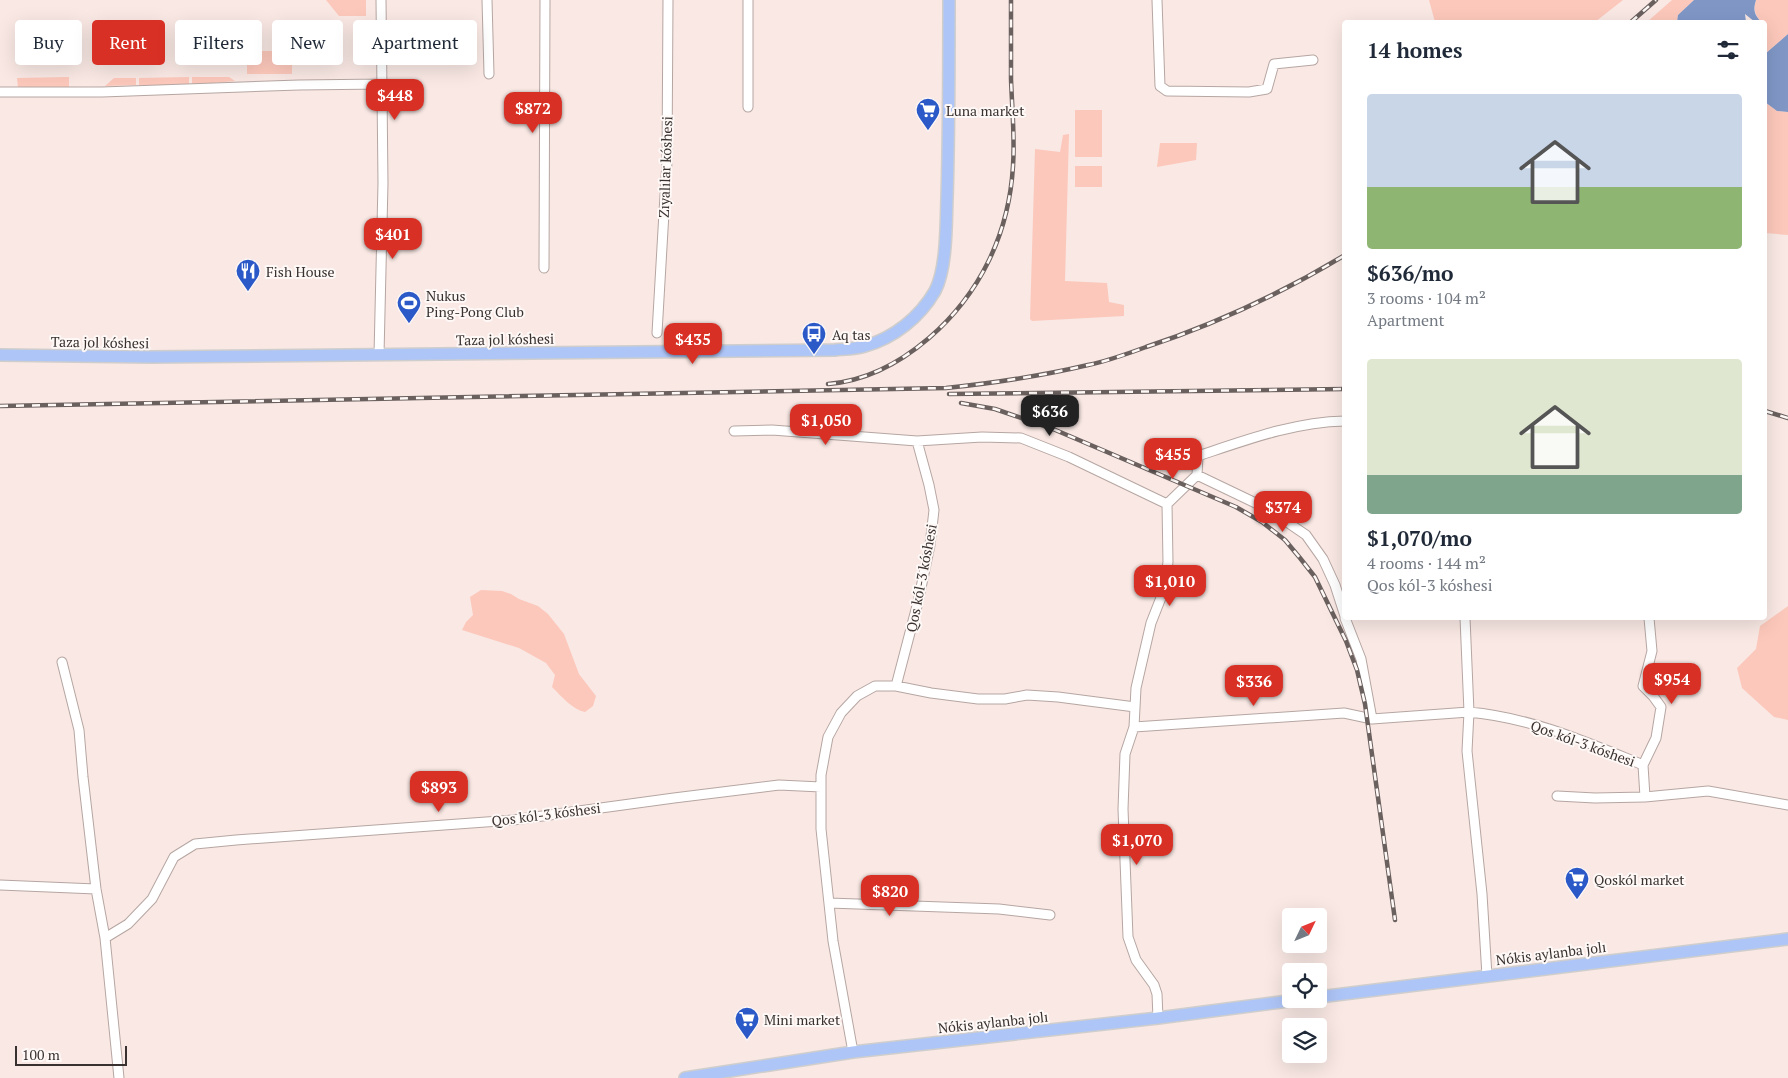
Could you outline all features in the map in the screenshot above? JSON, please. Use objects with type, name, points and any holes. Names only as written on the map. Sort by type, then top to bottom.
[{"type":"main road","name":"Taza jol kóshesi","points":[[0,355],[151,357],[835,350],[864,346],[886,339],[918,316],[936,290],[942,266],[946,239],[949,127],[949,0]]},
{"type":"main road","name":"Nókis aylanba jolı","points":[[1327,996],[1788,939]]},
{"type":"main road","name":"Nókis aylanba jolı","points":[[686,1078],[853,1052],[1158,1018],[1282,1002]]},
{"type":"street","points":[[379,355],[383,184],[381,0]]},
{"type":"street","points":[[487,0],[489,74]]},
{"type":"street","points":[[544,0],[544,268]]},
{"type":"street","name":"Zıyalılar kóshesi","points":[[656,333],[667,161],[668,0]]},
{"type":"street","points":[[748,0],[748,107]]},
{"type":"street","points":[[1157,0],[1160,86],[1167,91],[1249,92],[1266,89],[1274,64],[1313,60]]},
{"type":"street","points":[[0,92],[102,92],[382,84]]},
{"type":"street","points":[[1158,1018],[1158,994],[1148,974],[1136,960],[1128,937],[1123,809],[1125,754],[1134,727],[1136,688],[1151,623],[1164,590],[1168,562],[1167,504],[1197,475],[1198,456],[1254,437],[1297,426],[1342,420]]},
{"type":"street","points":[[734,432],[772,430],[918,441],[982,437],[1021,438],[1069,457],[1167,504]]},
{"type":"street","name":"Qos kól-3 kóshesi","points":[[896,686],[918,602],[930,545],[934,510],[930,485],[918,441]]},
{"type":"street","points":[[1197,475],[1268,509],[1306,535],[1323,559],[1342,608]]},
{"type":"street","points":[[1134,727],[1344,713],[1372,718],[1360,659],[1346,620]]},
{"type":"street","points":[[1465,620],[1469,712],[1467,751],[1482,894],[1487,976]]},
{"type":"street","name":"Qos kól-3 kóshesi","points":[[1645,797],[1643,764],[1656,738],[1661,707],[1644,686],[1652,651],[1648,620]]},
{"type":"street","points":[[62,662],[79,730],[96,889],[105,938],[119,1078]]},
{"type":"street","points":[[853,1052],[833,941],[821,829],[820,775],[828,737],[841,713],[857,696],[875,686],[896,686],[978,699],[1005,699],[1027,695],[1135,707]]},
{"type":"street","name":"Qos kól-3 kóshesi","points":[[1372,718],[1469,712],[1534,724],[1643,764]]},
{"type":"street","name":"Qos kól-3 kóshesi","points":[[105,938],[128,924],[152,899],[174,857],[195,844],[513,820],[779,785],[820,787]]},
{"type":"street","points":[[1557,796],[1595,798],[1645,797],[1708,791],[1788,805]]},
{"type":"street","points":[[0,885],[96,889]]},
{"type":"street","points":[[829,903],[999,909],[1050,915]]},
{"type":"shaded area","points":[[326,0],[366,0],[366,16],[339,16]]},
{"type":"shaded area","points":[[1429,0],[1623,0],[1598,20],[1434,20]]},
{"type":"shaded area","points":[[1672,0],[1694,0],[1678,15],[1677,20],[1649,20]]},
{"type":"shaded area","points":[[1756,0],[1788,0],[1788,34],[1767,52],[1767,20],[1760,20],[1755,7]]},
{"type":"shaded area","points":[[262,51],[272,51],[272,65],[292,65],[292,74],[247,74],[247,65],[262,65]]},
{"type":"shaded area","points":[[69,77],[69,87],[18,88],[17,78]]},
{"type":"shaded area","points":[[189,77],[189,85],[139,85],[139,78]]},
{"type":"shaded area","points":[[192,77],[229,77],[235,81],[192,85]]},
{"type":"shaded area","points":[[114,78],[136,78],[136,85],[105,86]]},
{"type":"shaded area","points":[[1767,104],[1777,111],[1788,112],[1788,235],[1767,233]]},
{"type":"shaded area","points":[[1075,110],[1102,110],[1102,157],[1075,157]]},
{"type":"shaded area","points":[[1069,134],[1065,281],[1107,283],[1109,302],[1124,305],[1124,316],[1032,321],[1030,319],[1035,149],[1060,152],[1063,135]]},
{"type":"shaded area","points":[[1160,143],[1197,143],[1196,160],[1157,167]]},
{"type":"shaded area","points":[[1075,166],[1102,166],[1102,187],[1075,187]]},
{"type":"shaded area","points":[[481,590],[502,591],[511,594],[538,606],[548,614],[564,634],[579,674],[596,696],[593,706],[585,712],[581,711],[563,698],[552,687],[555,675],[546,663],[519,648],[462,630],[466,622],[473,615],[470,597]]},
{"type":"shaded area","points":[[1788,606],[1788,720],[1774,717],[1742,688],[1737,668],[1756,649],[1760,626]]},
{"type":"water","points":[[1694,0],[1756,0],[1755,12],[1759,20],[1752,20],[1745,14],[1746,20],[1677,20],[1678,15]]},
{"type":"water","points":[[1788,34],[1788,112],[1777,111],[1767,104],[1767,52]]},
{"type":"railway","points":[[828,384],[856,379],[882,369],[918,347],[947,321],[963,302],[989,261],[1005,215],[1013,166],[1011,0]]},
{"type":"railway","points":[[1633,20],[1656,0]]},
{"type":"railway","points":[[0,406],[946,388],[964,386],[1053,373],[1125,355],[1248,307],[1342,257]]},
{"type":"railway","points":[[949,394],[1342,389]]},
{"type":"railway","points":[[961,403],[995,409],[1053,429],[1236,507],[1262,522],[1285,540],[1315,577],[1346,641],[1357,670],[1365,704],[1395,920]]},
{"type":"railway","points":[[1767,412],[1788,418]]},
{"type":"place","name":"Luna market","points":[[928,131]]},
{"type":"place","name":"Fish House","points":[[248,292]]},
{"type":"place","name":"Nukus Ping-Pong Club","points":[[409,324]]},
{"type":"place","name":"Aq tas","points":[[814,355]]},
{"type":"place","name":"Qoskól market","points":[[1577,900]]},
{"type":"place","name":"Mini market","points":[[747,1040]]}]
